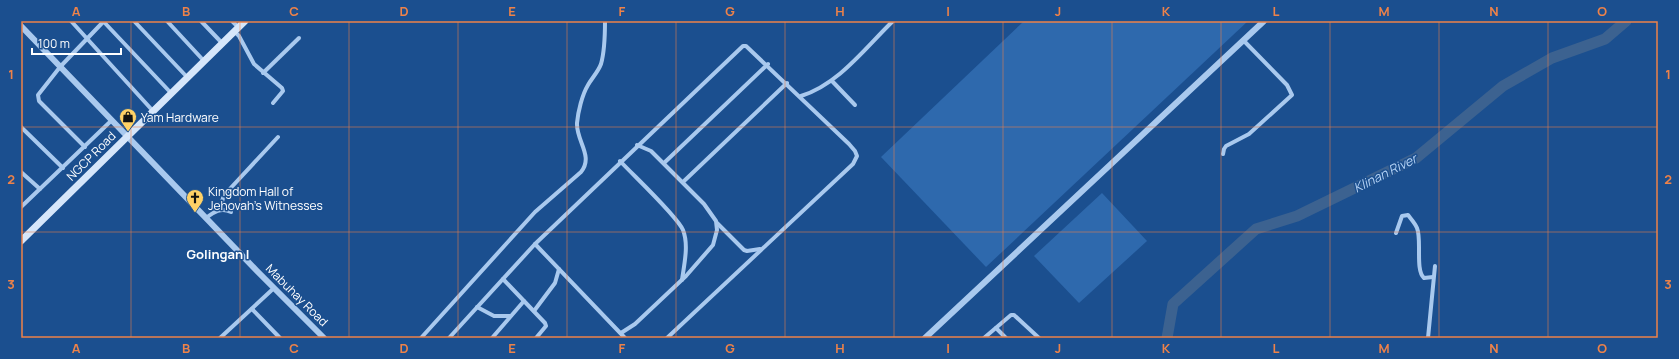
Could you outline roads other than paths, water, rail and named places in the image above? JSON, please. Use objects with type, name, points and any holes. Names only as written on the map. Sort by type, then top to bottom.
[{"type":"main road","name":"NGCP Road","points":[[21,241],[245,21]]},
{"type":"street","points":[[71,21],[153,111]]},
{"type":"street","points":[[85,147],[38,98],[42,88],[103,21],[171,93]]},
{"type":"street","points":[[134,21],[187,77]]},
{"type":"street","points":[[167,21],[204,61]]},
{"type":"street","points":[[201,21],[222,43]]},
{"type":"street","points":[[232,21],[254,64],[282,88],[283,91],[280,97],[273,103]]},
{"type":"street","points":[[421,338],[535,212],[581,172],[585,166],[586,158],[577,134],[578,118],[586,89],[601,63],[604,50],[605,21]]},
{"type":"street","points":[[801,96],[811,93],[832,81],[893,21]]},
{"type":"street","points":[[924,338],[1264,21]]},
{"type":"street","name":"Mabuhay Road","points":[[21,26],[324,338]]},
{"type":"street","points":[[263,73],[299,38]]},
{"type":"street","points":[[1223,154],[1226,146],[1249,134],[1292,95],[1287,85],[1244,41]]},
{"type":"street","points":[[449,338],[535,244],[620,161],[743,46],[749,46],[855,150],[857,156],[853,164],[760,249],[667,338]]},
{"type":"street","points":[[664,163],[768,64]]},
{"type":"street","points":[[832,81],[855,105]]},
{"type":"street","points":[[683,182],[787,83]]},
{"type":"street","points":[[21,207],[112,120]]},
{"type":"street","points":[[21,126],[63,168]]},
{"type":"street","points":[[220,210],[223,198],[227,192],[278,137]]},
{"type":"street","points":[[621,334],[682,280],[713,245],[717,230],[712,214],[683,182],[651,151],[637,145]]},
{"type":"street","points":[[620,161],[664,207],[683,230],[686,245],[682,280]]},
{"type":"street","points":[[21,172],[40,189]]},
{"type":"street","points":[[206,218],[220,210],[231,212]]},
{"type":"street","points":[[1396,232],[1402,216],[1408,215],[1417,227],[1419,234],[1420,272],[1424,278],[1433,277]]},
{"type":"street","points":[[716,223],[744,250],[760,249]]},
{"type":"street","points":[[535,244],[625,338]]},
{"type":"street","points":[[1428,338],[1435,266]]},
{"type":"street","points":[[534,311],[555,283],[559,269]]},
{"type":"street","points":[[503,279],[545,323],[546,326],[536,338]]},
{"type":"street","points":[[220,338],[274,288]]},
{"type":"street","points":[[492,338],[524,301]]},
{"type":"street","points":[[477,307],[494,316],[511,316]]},
{"type":"street","points":[[252,309],[280,338]]},
{"type":"street","points":[[984,338],[1014,314],[1039,338]]},
{"type":"street","points":[[996,328],[1006,338]]},
{"type":"waterway","name":"Klinan River","points":[[1167,338],[1173,304],[1256,229],[1297,216],[1416,158],[1503,86],[1552,58],[1605,39],[1626,21]]},
{"type":"place","name":"Yam Hardware","points":[[128,132]]},
{"type":"place","name":"Kingdom Hall of Jehovah's Witnesses","points":[[195,213]]},
{"type":"district","name":"Golingan I","points":[[218,254]]}]
